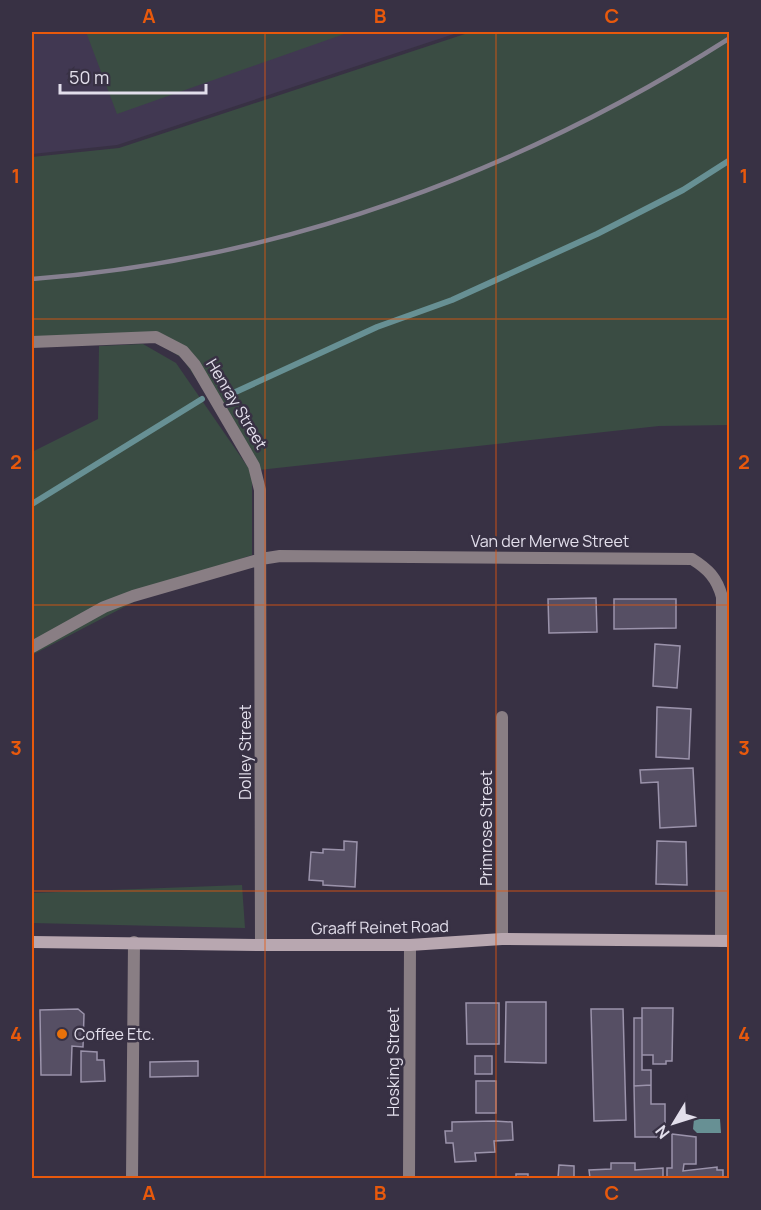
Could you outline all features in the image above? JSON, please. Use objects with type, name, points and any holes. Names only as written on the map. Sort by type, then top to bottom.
[{"type":"main road","name":"Graaff Reinet Road","points":[[32,942],[410,945],[502,939],[725,941]]},
{"type":"street","name":"Henray Street","points":[[32,342],[156,338],[183,351],[209,385],[254,466],[260,490],[261,559]]},
{"type":"street","name":"Van der Merwe Street","points":[[32,647],[104,607],[133,596],[261,559],[280,556],[692,559],[708,569],[718,582],[723,597],[725,941]]},
{"type":"street","name":"Dolley Street","points":[[261,559],[261,945]]},
{"type":"street","name":"Primrose Street","points":[[502,717],[502,939]]},
{"type":"street","points":[[132,1179],[134,942]]},
{"type":"street","name":"Hosking Street","points":[[409,1179],[410,945]]},
{"type":"shaded area","points":[[32,32],[460,32],[117,145],[32,154]]},
{"type":"shaded area","points":[[86,32],[350,32],[117,114]]},
{"type":"shaded area","points":[[471,32],[729,32],[729,425],[659,426],[259,470],[182,358],[146,336],[32,340],[32,157],[119,148]]},
{"type":"shaded area","points":[[143,344],[176,363],[252,473],[252,555],[174,581],[32,655],[32,452],[98,419],[99,346]]},
{"type":"shaded area","points":[[242,885],[245,928],[32,923],[32,893]]},
{"type":"shaded area","points":[[694,1119],[720,1119],[721,1133],[697,1133],[693,1129]]},
{"type":"building","points":[[596,598],[597,632],[549,633],[548,599]]},
{"type":"building","points":[[614,599],[676,599],[676,628],[614,629]]},
{"type":"building","points":[[655,644],[680,646],[677,688],[653,686]]},
{"type":"building","points":[[657,707],[691,709],[689,759],[656,757]]},
{"type":"building","points":[[693,768],[696,826],[660,828],[658,782],[641,783],[640,770]]},
{"type":"building","points":[[344,841],[357,842],[355,887],[323,885],[323,881],[309,880],[311,852],[323,853],[323,849],[344,850]]},
{"type":"building","points":[[657,841],[686,842],[687,885],[656,884]]},
{"type":"building","points":[[506,1002],[546,1002],[546,1063],[505,1062]]},
{"type":"building","points":[[466,1003],[499,1003],[499,1044],[467,1044]]},
{"type":"building","points":[[642,1008],[673,1008],[672,1061],[666,1061],[666,1064],[653,1064],[653,1055],[642,1055]]},
{"type":"building","name":"Coffee Etc.","points":[[78,1009],[84,1014],[83,1047],[72,1046],[71,1075],[41,1075],[40,1010]]},
{"type":"building","points":[[591,1009],[623,1009],[626,1120],[594,1121]]},
{"type":"building","points":[[634,1018],[642,1018],[642,1070],[651,1070],[651,1085],[634,1086]]},
{"type":"building","points":[[81,1051],[97,1052],[97,1060],[104,1060],[105,1081],[81,1082]]},
{"type":"building","points":[[475,1056],[492,1056],[492,1074],[475,1074]]},
{"type":"building","points":[[198,1061],[198,1076],[150,1077],[150,1062]]},
{"type":"building","points":[[476,1081],[496,1081],[496,1113],[476,1113]]},
{"type":"building","points":[[651,1085],[651,1104],[665,1104],[665,1137],[635,1137],[634,1086]]},
{"type":"building","points":[[452,1122],[512,1122],[513,1140],[494,1141],[495,1152],[475,1153],[476,1161],[455,1162],[453,1143],[446,1143],[445,1131],[452,1131]]},
{"type":"building","points":[[672,1134],[696,1137],[696,1164],[684,1164],[683,1171],[717,1167],[717,1170],[723,1170],[723,1178],[667,1178],[667,1168],[672,1168]]},
{"type":"building","points":[[611,1163],[635,1163],[635,1170],[663,1168],[663,1178],[590,1178],[589,1170],[611,1169]]},
{"type":"building","points":[[559,1165],[574,1166],[574,1178],[558,1178]]},
{"type":"building","points":[[516,1174],[528,1174],[528,1178],[516,1178]]},
{"type":"waterway","points":[[229,395],[377,327],[452,300],[597,234],[683,190],[730,160]]},
{"type":"waterway","points":[[32,504],[202,399]]},
{"type":"railway","points":[[32,279],[125,269],[217,252],[307,230],[396,202],[482,168],[567,130],[650,86],[730,38]]},
{"type":"place","name":"Coffee Etc.","points":[[62,1034]]}]
